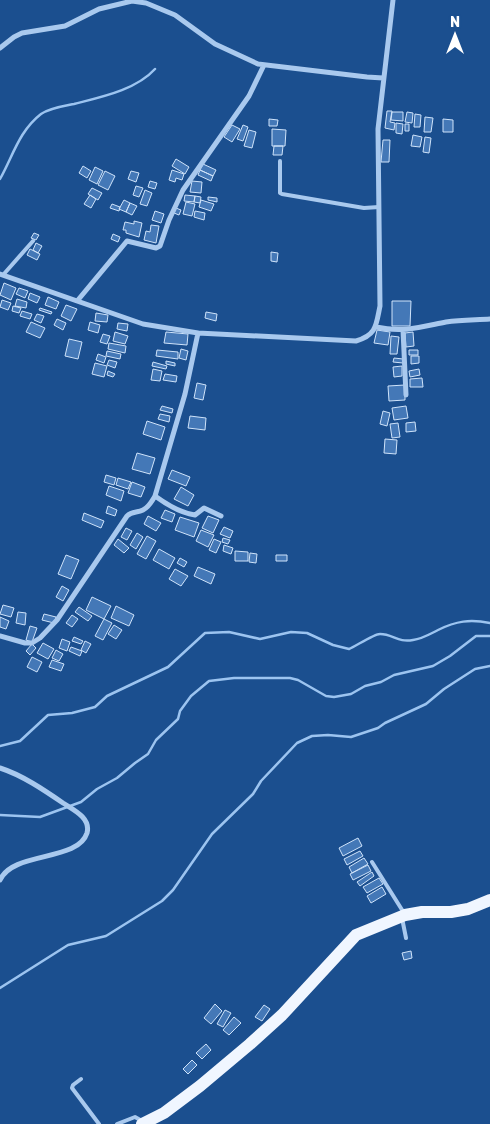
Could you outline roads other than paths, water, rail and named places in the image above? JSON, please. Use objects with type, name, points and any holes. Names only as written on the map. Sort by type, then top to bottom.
[{"type":"main road","points":[[143,1124],[164,1113],[250,1044],[282,1015],[356,935],[403,915],[422,912],[451,912],[468,909],[490,900]]},
{"type":"street","points":[[2,274],[143,324],[198,333],[356,341],[369,336],[376,327],[380,306],[378,129],[393,0]]},
{"type":"street","points":[[0,48],[22,33],[65,26],[100,9],[132,1],[146,3],[175,15],[215,44],[258,64],[383,78]]},
{"type":"street","points":[[78,300],[125,242],[128,241],[156,248],[160,246],[169,220],[183,190],[249,96],[264,65]]},
{"type":"street","points":[[376,327],[388,330],[419,329],[447,322],[490,319]]},
{"type":"street","points":[[403,330],[406,395]]},
{"type":"street","points":[[0,636],[25,643],[32,643],[40,638],[57,620],[127,516],[132,511],[141,511],[146,508],[155,496],[184,394],[198,333]]},
{"type":"street","points":[[155,496],[167,505],[190,514],[195,515],[204,508],[221,516]]},
{"type":"street","points":[[0,768],[44,790],[76,810],[85,820],[88,828],[85,839],[77,846],[18,865],[5,873],[0,880]]},
{"type":"lane","points":[[280,161],[280,193],[282,194],[364,208],[379,207]]},
{"type":"lane","points":[[2,274],[33,241]]},
{"type":"lane","points":[[372,862],[403,915],[406,938]]},
{"type":"lane","points":[[81,1079],[72,1085],[72,1088],[99,1124]]},
{"type":"lane","points":[[117,1124],[135,1117],[143,1124]]},
{"type":"waterway","points":[[0,179],[27,128],[41,114],[53,109],[118,92],[138,82],[155,69]]},
{"type":"waterway","points":[[0,746],[20,741],[48,715],[72,713],[95,707],[107,696],[168,667],[205,633],[229,632],[260,639],[291,632],[307,633],[333,645],[349,649],[380,634],[408,641],[457,623],[470,621],[490,623]]},
{"type":"waterway","points":[[0,815],[40,817],[81,802],[148,754],[156,740],[178,719],[180,711],[191,696],[209,681],[234,678],[290,678],[298,680],[326,696],[334,697],[351,694],[365,686],[381,682],[394,675],[433,666],[450,656],[476,636],[490,636]]},
{"type":"waterway","points":[[0,988],[68,945],[106,936],[162,901],[173,890],[212,834],[253,794],[261,781],[297,743],[312,736],[351,737],[378,728],[426,704],[444,689],[475,669],[490,666]]}]
